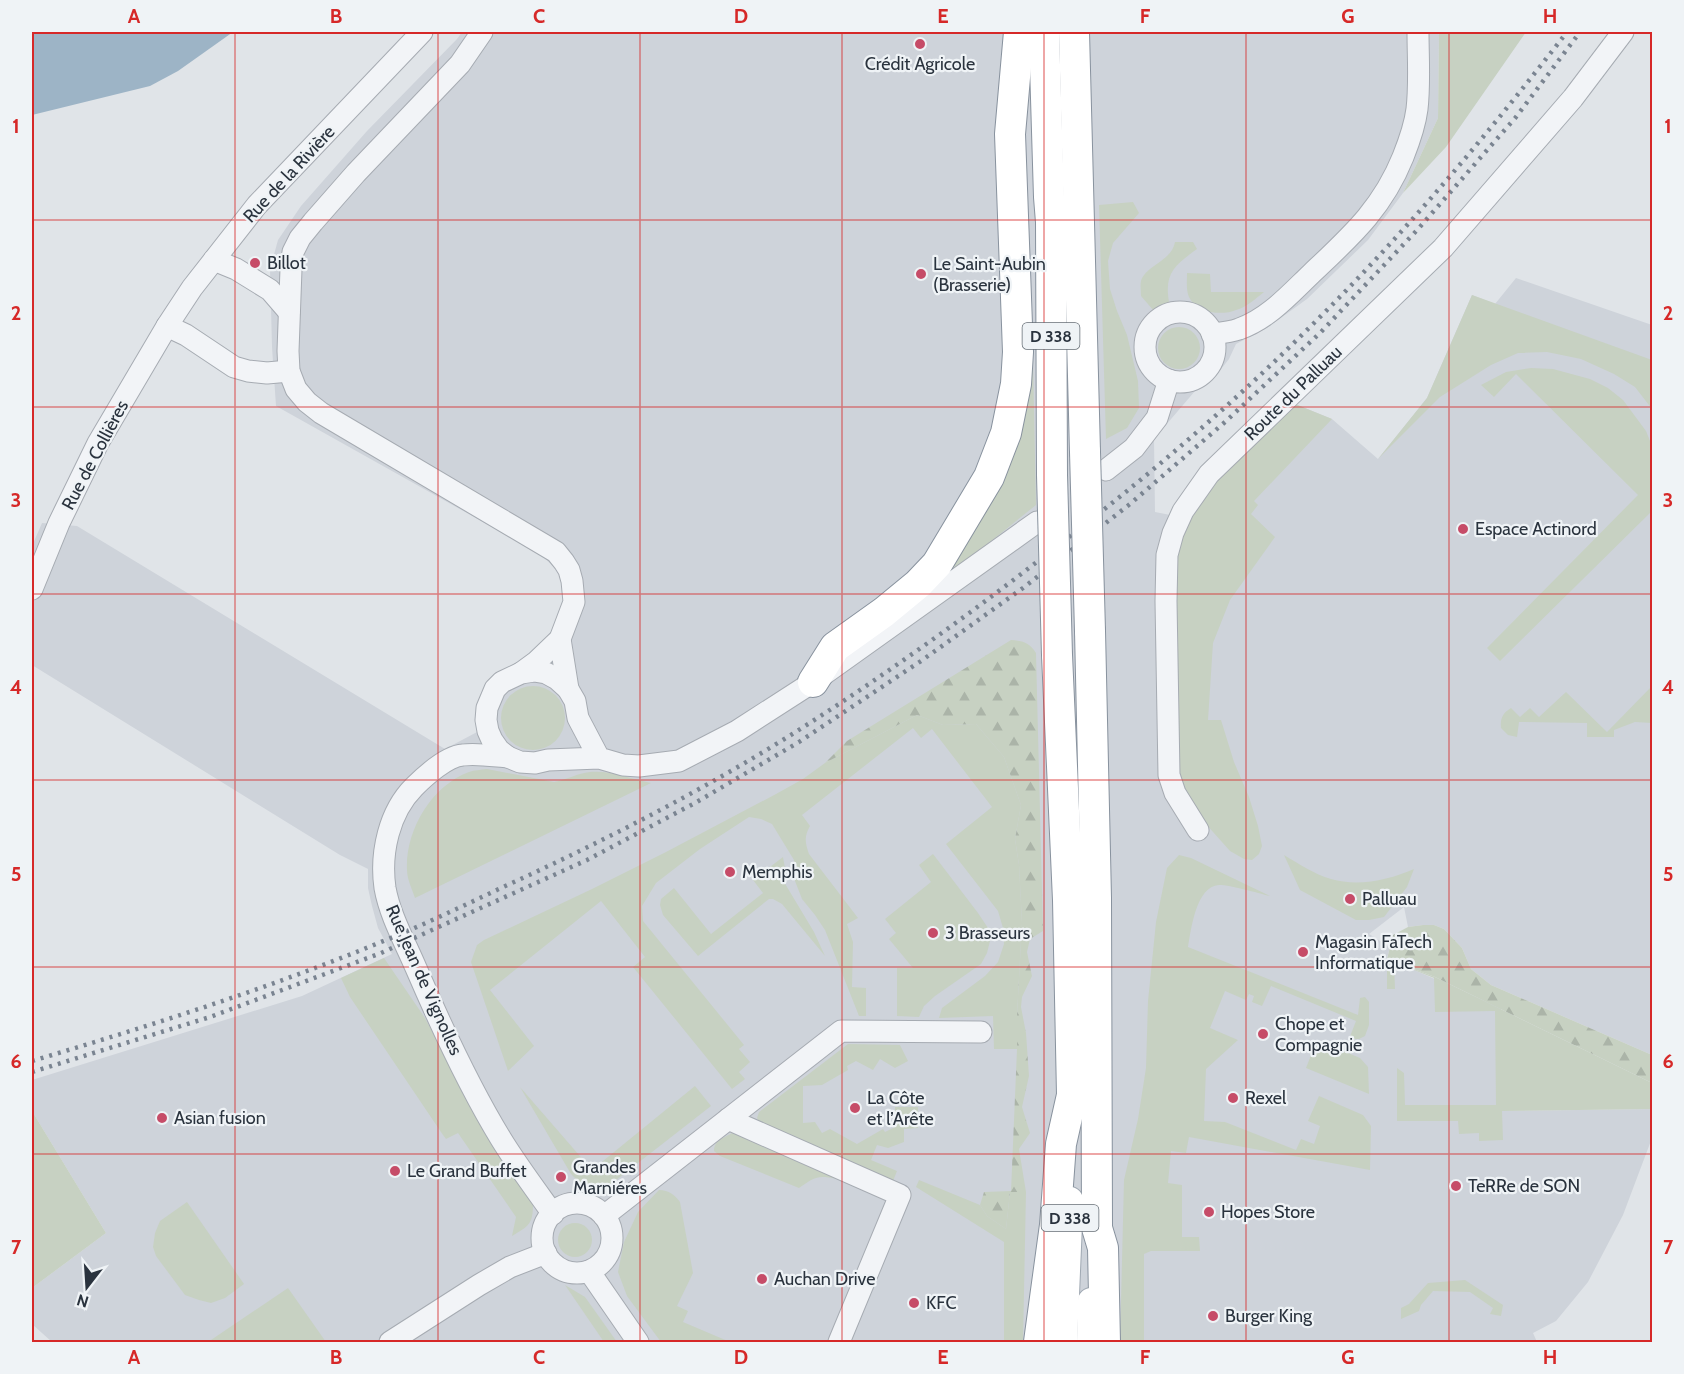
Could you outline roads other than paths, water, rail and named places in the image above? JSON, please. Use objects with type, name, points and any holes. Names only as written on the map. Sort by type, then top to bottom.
[{"type":"highway","points":[[813,682],[835,647],[884,612],[918,584],[937,564],[988,477],[1006,433],[1016,384],[1018,352],[1010,134],[1019,32]]},
{"type":"highway","name":"D 338","points":[[1039,1342],[1056,1225],[1061,1144],[1072,1095],[1068,900],[1052,475],[1051,222],[1048,197],[1044,32]]},
{"type":"highway","name":"D 338","points":[[1074,32],[1080,247],[1096,461],[1090,631],[1096,898],[1096,1228],[1103,1248],[1105,1342]]},
{"type":"main road","name":"D 338","points":[[1064,1342],[1072,1164],[1072,1095]]},
{"type":"main road","name":"D 338","points":[[1090,1342],[1092,1249],[1096,1228]]},
{"type":"street","name":"Rue de la Rivière","points":[[167,326],[192,288],[256,205],[422,32]]},
{"type":"street","points":[[482,32],[460,64],[356,173],[300,238],[294,252],[291,269],[288,351],[289,371],[296,389],[321,413],[555,552],[564,562],[574,592],[574,602],[560,639],[536,662],[521,673],[502,682],[495,689],[487,708],[486,720],[492,740],[499,750],[520,762],[535,763],[548,760],[599,758],[622,765],[639,766],[678,761],[737,731],[813,682],[1037,522]]},
{"type":"street","points":[[1212,334],[1240,329],[1274,308],[1354,233],[1386,193],[1394,180],[1409,143],[1417,111],[1418,32]]},
{"type":"street","name":"Route du Palluau","points":[[1198,830],[1175,793],[1169,775],[1167,555],[1180,516],[1209,474],[1443,248],[1573,98],[1623,32]]},
{"type":"street","points":[[214,260],[236,269],[270,290],[289,312]]},
{"type":"street","points":[[1173,313],[1192,315],[1201,319],[1208,326],[1215,345],[1214,357],[1209,367],[1201,375],[1180,382],[1169,380],[1152,368],[1147,359],[1146,339],[1156,322],[1164,316],[1173,313]]},
{"type":"street","points":[[167,326],[186,335],[234,367],[267,373],[289,371]]},
{"type":"street","name":"Rue de Collières","points":[[32,589],[59,523],[98,443],[167,326]]},
{"type":"street","points":[[1096,461],[1134,448],[1157,418],[1169,380]]},
{"type":"street","points":[[560,639],[568,689]]},
{"type":"street","points":[[521,673],[534,671],[546,673],[568,689],[575,701],[578,718],[599,758]]},
{"type":"street","points":[[548,760],[560,754],[570,743],[576,732],[578,718]]},
{"type":"street","name":"Rue Jean de Vignolles","points":[[486,720],[462,754],[428,774],[412,789],[398,809],[385,848],[385,888],[401,934],[437,1016],[470,1082],[501,1139],[553,1214]]},
{"type":"street","points":[[462,754],[508,757]]},
{"type":"street","points":[[603,1216],[841,1031],[981,1032]]},
{"type":"street","points":[[728,1119],[900,1194],[839,1342]]},
{"type":"street","points":[[576,1204],[593,1208],[603,1216],[611,1231],[611,1247],[602,1263],[589,1271],[577,1273],[565,1271],[555,1265],[546,1253],[542,1241],[546,1224],[553,1214],[564,1206],[576,1204]]},
{"type":"street","points":[[390,1342],[487,1280],[510,1267],[546,1253]]},
{"type":"street","points":[[589,1271],[638,1342]]},
{"type":"water","points":[[32,32],[233,32],[178,71],[150,86],[32,115]]},
{"type":"railway","points":[[32,1061],[251,991],[426,923],[576,853],[687,796],[759,755],[894,667],[1090,521],[1188,440],[1283,354],[1413,219],[1507,108],[1567,32]]},
{"type":"railway","points":[[32,1072],[210,1017],[381,953],[587,860],[695,803],[799,742],[921,661],[1023,588],[1130,504],[1225,422],[1321,332],[1419,228],[1516,117],[1580,32]]},
{"type":"place","name":"Crédit Agricole","points":[[920,44]]},
{"type":"place","name":"Billot","points":[[255,263]]},
{"type":"place","name":"Le Saint-Aubin (Brasserie)","points":[[921,274]]},
{"type":"place","name":"Espace Actinord","points":[[1463,529]]},
{"type":"place","name":"Memphis","points":[[730,872]]},
{"type":"place","name":"Palluau","points":[[1350,899]]},
{"type":"place","name":"3 Brasseurs","points":[[933,933]]},
{"type":"place","name":"Magasin FaTech Informatique","points":[[1303,952]]},
{"type":"place","name":"Chope et Compagnie","points":[[1263,1034]]},
{"type":"place","name":"Rexel","points":[[1233,1098]]},
{"type":"place","name":"La Côte et l’Arête","points":[[855,1108]]},
{"type":"place","name":"Asian fusion","points":[[162,1118]]},
{"type":"place","name":"Le Grand Buffet","points":[[395,1171]]},
{"type":"place","name":"Grandes Marniéres","points":[[561,1177]]},
{"type":"place","name":"TeRRe de SON","points":[[1456,1186]]},
{"type":"place","name":"Hopes Store","points":[[1209,1212]]},
{"type":"place","name":"Auchan Drive","points":[[762,1279]]},
{"type":"place","name":"KFC","points":[[914,1303]]},
{"type":"place","name":"Burger King","points":[[1213,1316]]}]
